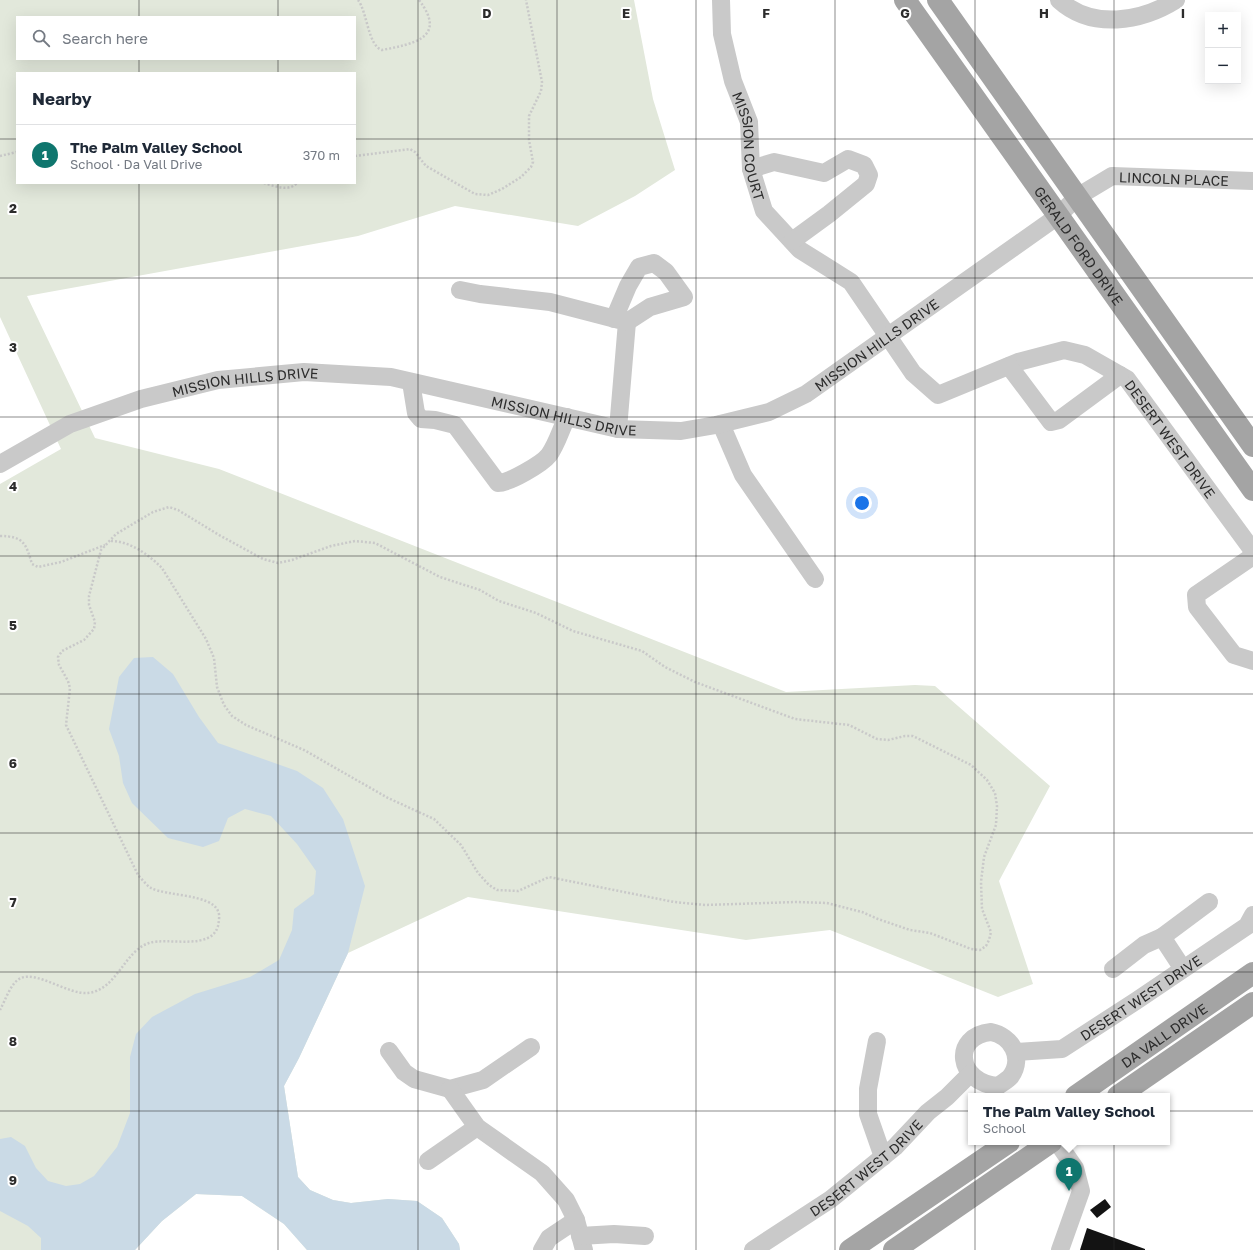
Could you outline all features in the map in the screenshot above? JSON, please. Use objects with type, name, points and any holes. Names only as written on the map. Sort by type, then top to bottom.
[{"type":"main road","name":"GERALD FORD DRIVE","points":[[906,0],[1253,490]]},
{"type":"main road","name":"GERALD FORD DRIVE","points":[[938,0],[1253,446]]},
{"type":"main road","name":"DA VALL DRIVE","points":[[1080,1093],[1253,973]]},
{"type":"main road","name":"DA VALL DRIVE","points":[[1122,1093],[1253,1003]]},
{"type":"main road","points":[[850,1250],[1005,1145]]},
{"type":"main road","points":[[894,1250],[1047,1145]]},
{"type":"street","name":"MISSION COURT","points":[[721,0],[722,34],[733,81],[749,122],[751,169],[764,211],[800,250],[851,282],[889,337]]},
{"type":"street","points":[[1059,0],[1067,7],[1096,20],[1125,19],[1160,10],[1176,0]]},
{"type":"street","points":[[751,169],[774,162],[824,173],[848,159],[864,166],[869,175],[866,184],[792,241]]},
{"type":"street","name":"LINCOLN PLACE","points":[[1077,197],[1112,176],[1253,181]]},
{"type":"street","name":"MISSION HILLS DRIVE","points":[[0,464],[70,424],[141,398],[218,380],[304,372],[391,377],[618,429],[681,431],[721,424],[769,412],[806,394],[889,337],[1058,216],[1077,197]]},
{"type":"street","points":[[460,290],[480,294],[550,302],[621,320],[618,429]]},
{"type":"street","name":"DESERT WEST DRIVE","points":[[889,337],[913,372],[938,395],[1009,366],[1064,350],[1085,355],[1127,379],[1253,551]]},
{"type":"street","points":[[1009,366],[1051,422],[1059,420],[1120,375]]},
{"type":"street","points":[[411,382],[416,413],[421,419],[435,420],[455,425],[498,483],[504,483],[518,477],[549,455],[567,417]]},
{"type":"street","points":[[721,424],[743,475],[815,579]]},
{"type":"street","points":[[1253,556],[1196,595],[1197,607],[1234,655],[1253,661]]},
{"type":"street","points":[[1113,969],[1144,945],[1162,937],[1209,902]]},
{"type":"street","name":"DESERT WEST DRIVE","points":[[1016,1052],[1062,1049],[1246,926],[1253,915]]},
{"type":"street","points":[[1162,937],[1183,969]]},
{"type":"street","points":[[982,1033],[999,1034],[1012,1044],[1016,1052],[1016,1061],[1011,1076],[1002,1091],[985,1084],[970,1074],[964,1059],[965,1050],[969,1043],[975,1036],[982,1033]]},
{"type":"street","points":[[877,1041],[868,1089],[868,1114],[883,1157]]},
{"type":"street","points":[[389,1050],[404,1072],[414,1079],[450,1089],[483,1080],[531,1046]]},
{"type":"street","name":"DESERT WEST DRIVE","points":[[753,1250],[831,1200],[895,1147],[928,1112],[947,1097],[970,1074]]},
{"type":"street","points":[[450,1089],[477,1127],[542,1173],[566,1200],[580,1235]]},
{"type":"street","points":[[428,1160],[477,1127]]},
{"type":"street","points":[[1059,1145],[1075,1168],[1080,1191],[1060,1250]]},
{"type":"street","points":[[542,1250],[549,1238],[614,1234],[645,1236]]},
{"type":"path","points":[[358,0],[364,10],[366,23],[375,44],[382,50],[413,44],[427,34],[431,26],[430,17],[419,0]]},
{"type":"path","points":[[356,156],[410,149],[415,152],[426,166],[474,194],[488,195],[502,189],[521,177],[531,167],[533,162],[529,140],[529,116],[540,91],[542,82],[526,0]]},
{"type":"path","points":[[0,156],[16,152]]},
{"type":"path","points":[[268,184],[282,188],[294,186],[296,184]]},
{"type":"path","points":[[0,536],[12,536],[22,540],[28,547],[32,564],[38,568],[61,562],[105,545],[111,541],[116,534],[153,512],[169,507],[178,510],[219,535],[263,558],[278,563],[292,560],[331,546],[355,541],[375,543],[440,577],[480,590],[499,601],[536,613],[573,631],[642,651],[665,667],[695,682],[795,719],[850,725],[877,739],[888,740],[905,736],[913,736],[971,764],[988,780],[995,793],[997,806],[996,825],[984,857],[981,882],[982,909],[990,926],[989,940],[986,946],[980,950],[971,949],[930,933],[910,930],[862,912],[827,903],[796,902],[705,905],[674,902],[549,877],[518,891],[497,890],[489,885],[478,873],[461,845],[434,819],[388,798],[304,750],[246,725],[232,716],[224,705],[217,687],[214,658],[206,640],[162,568],[153,559],[132,547],[120,541],[111,541]]},
{"type":"path","points":[[0,1010],[14,984],[19,978],[27,976],[54,983],[79,993],[95,992],[112,979],[137,949],[144,944],[153,941],[201,940],[210,937],[217,928],[220,920],[218,910],[210,903],[150,887],[138,875],[66,725],[70,688],[58,665],[58,657],[62,651],[70,645],[84,640],[94,629],[95,622],[89,605],[89,596],[102,550],[105,545]]},
{"type":"shaded area","points":[[0,0],[634,0],[653,99],[675,170],[635,196],[578,226],[455,206],[358,236],[27,296],[95,438],[219,469],[786,692],[915,685],[935,686],[1050,786],[999,881],[1033,984],[998,997],[830,930],[746,940],[468,897],[348,953],[299,1058],[284,1086],[298,1177],[310,1190],[333,1200],[351,1203],[388,1199],[417,1201],[442,1218],[459,1244],[460,1250],[307,1250],[284,1224],[242,1196],[196,1194],[162,1221],[135,1250],[0,1250],[0,484],[61,449],[0,317]]},
{"type":"water","points":[[153,657],[173,674],[199,717],[218,743],[297,771],[323,788],[343,819],[365,886],[348,953],[299,1058],[284,1086],[298,1177],[310,1190],[333,1200],[351,1203],[388,1199],[417,1201],[442,1218],[459,1244],[460,1250],[307,1250],[284,1224],[242,1196],[196,1194],[162,1221],[135,1250],[41,1250],[41,1238],[28,1226],[0,1211],[0,1139],[11,1137],[25,1146],[36,1168],[48,1181],[66,1186],[80,1184],[94,1176],[117,1147],[130,1113],[130,1057],[136,1034],[152,1017],[195,994],[250,977],[279,960],[292,930],[294,909],[314,894],[316,871],[297,844],[271,816],[245,809],[228,818],[219,841],[203,847],[168,838],[132,803],[123,783],[119,756],[109,729],[119,677],[134,658]]},
{"type":"building","points":[[1105,1199],[1111,1207],[1097,1218],[1090,1210]]},
{"type":"building","points":[[1087,1228],[1145,1249],[1145,1250],[1080,1250]]},
{"type":"place","name":"The Palm Valley School","points":[[1069,1191]]}]
